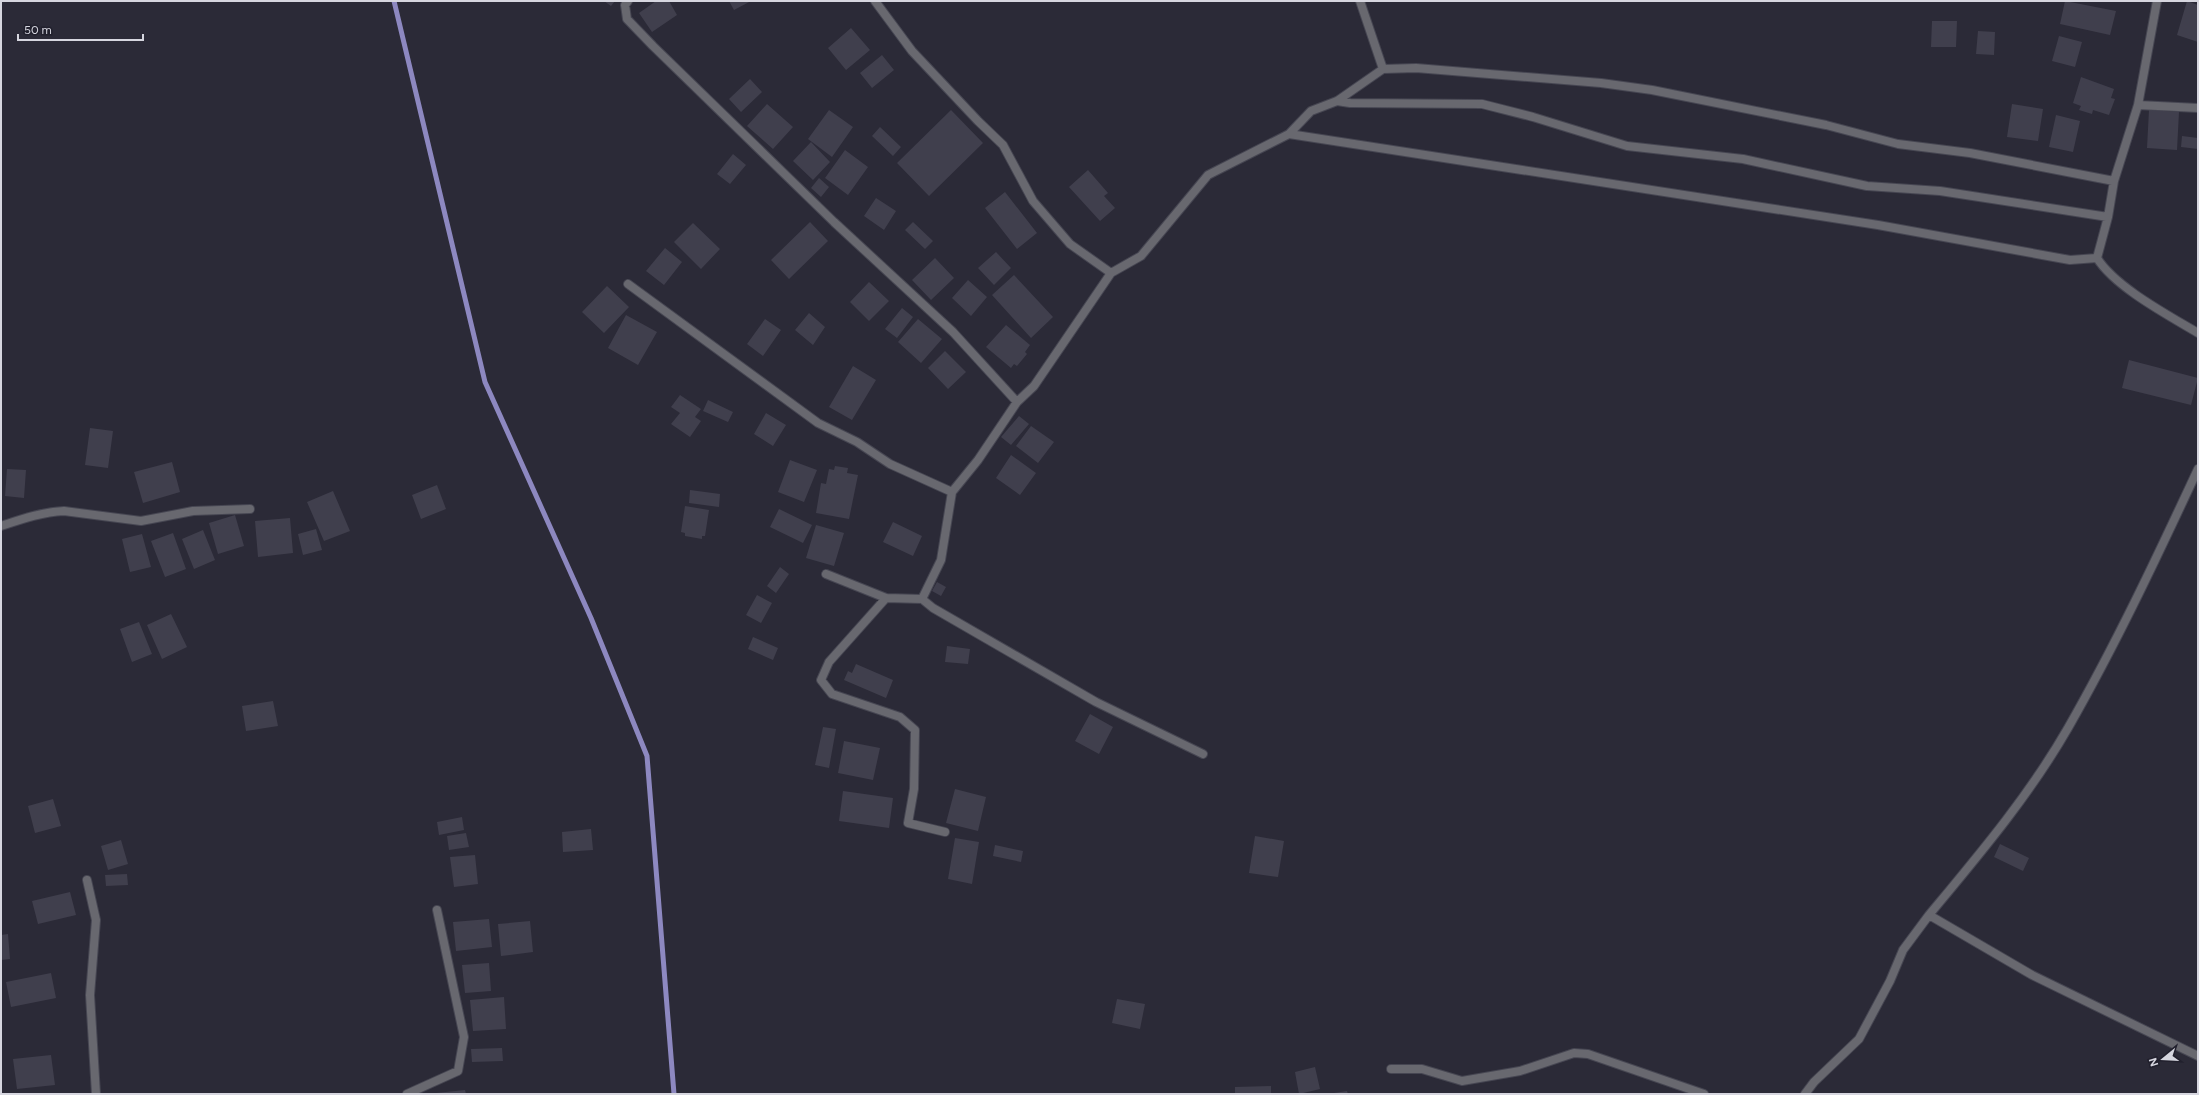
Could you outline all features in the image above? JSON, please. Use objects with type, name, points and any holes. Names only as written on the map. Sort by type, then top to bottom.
[{"type":"street","points":[[628,1],[625,5],[627,19],[653,46],[834,222],[953,332],[1017,402]]},
{"type":"street","points":[[875,1],[912,51],[978,121],[1003,145],[1033,200],[1070,244],[1111,273]]},
{"type":"street","points":[[1360,1],[1383,69]]},
{"type":"street","points":[[2097,258],[2108,217],[2114,181],[2138,104],[2157,1]]},
{"type":"street","points":[[922,599],[941,560],[952,492],[978,460],[1017,402],[1034,386],[1111,273],[1141,256],[1208,175],[1289,134],[1311,112],[1337,100],[1383,69],[1416,68],[1489,73],[1601,83],[1652,90],[1826,125],[1898,144],[1970,153],[2114,181]]},
{"type":"street","points":[[1337,100],[1350,103],[1482,104],[1533,117],[1627,146],[1743,159],[1867,186],[1940,191],[2108,217]]},
{"type":"street","points":[[2138,104],[2198,108]]},
{"type":"street","points":[[1289,134],[1878,225],[2070,260],[2097,258]]},
{"type":"street","points":[[2097,258],[2113,276],[2163,312],[2198,333]]},
{"type":"street","points":[[628,284],[818,423],[857,442],[890,464],[952,492]]},
{"type":"street","points":[[1805,1094],[1814,1082],[1859,1039],[1890,981],[1903,950],[2031,786],[2067,729],[2143,588],[2198,469]]},
{"type":"street","points":[[1,526],[54,511],[141,521],[193,511],[250,509]]},
{"type":"street","points":[[826,574],[886,598],[922,599],[933,608],[1096,702],[1203,754]]},
{"type":"street","points":[[886,598],[829,662],[821,680],[832,694],[900,717],[915,730],[914,789],[908,823],[945,832]]},
{"type":"street","points":[[86,880],[96,920],[90,995],[96,1094]]},
{"type":"street","points":[[407,1094],[458,1071],[464,1036],[437,910]]},
{"type":"street","points":[[1929,916],[2032,975],[2198,1056]]},
{"type":"street","points":[[1391,1069],[1422,1069],[1462,1080],[1520,1071],[1574,1053],[1588,1054],[1704,1094]]},
{"type":"building","points":[[604,1],[615,1],[611,6]]},
{"type":"building","points":[[656,1],[669,1],[677,15],[652,32],[639,13]]},
{"type":"building","points":[[729,1],[751,1],[734,10]]},
{"type":"building","points":[[2065,1],[2116,11],[2110,35],[2060,24]]},
{"type":"building","points":[[2187,1],[2198,5],[2198,42],[2177,35]]},
{"type":"building","points":[[1932,21],[1957,21],[1956,47],[1931,47]]},
{"type":"building","points":[[851,28],[870,50],[846,70],[828,48]]},
{"type":"building","points":[[1978,31],[1995,32],[1994,55],[1976,54]]},
{"type":"building","points":[[2059,36],[2082,42],[2075,67],[2052,61]]},
{"type":"building","points":[[882,55],[894,70],[872,88],[860,73]]},
{"type":"building","points":[[2081,77],[2114,89],[2111,98],[2115,99],[2109,115],[2093,110],[2092,114],[2079,110],[2081,106],[2073,103]]},
{"type":"building","points":[[750,79],[762,92],[741,112],[729,99]]},
{"type":"building","points":[[767,104],[793,127],[773,149],[747,126]]},
{"type":"building","points":[[2012,104],[2043,109],[2038,141],[2007,137]]},
{"type":"building","points":[[829,110],[853,127],[832,157],[808,139]]},
{"type":"building","points":[[951,110],[983,143],[929,196],[897,163]]},
{"type":"building","points":[[2149,110],[2179,112],[2177,150],[2147,148]]},
{"type":"building","points":[[2056,115],[2080,121],[2073,152],[2049,147]]},
{"type":"building","points":[[880,127],[901,147],[893,156],[872,136]]},
{"type":"building","points":[[2182,136],[2198,138],[2198,149],[2181,147]]},
{"type":"building","points":[[811,142],[830,162],[813,180],[793,161]]},
{"type":"building","points":[[845,150],[868,167],[848,195],[825,178]]},
{"type":"building","points":[[733,154],[746,165],[730,184],[717,174]]},
{"type":"building","points":[[1088,170],[1108,193],[1104,196],[1115,208],[1100,221],[1069,187]]},
{"type":"building","points":[[819,178],[829,187],[821,197],[811,188]]},
{"type":"building","points":[[1005,192],[1037,233],[1017,249],[985,208]]},
{"type":"building","points":[[876,198],[896,211],[884,230],[864,216]]},
{"type":"building","points":[[810,222],[828,241],[789,279],[771,260]]},
{"type":"building","points":[[913,222],[933,241],[925,249],[905,230]]},
{"type":"building","points":[[693,223],[720,249],[701,269],[674,242]]},
{"type":"building","points":[[665,248],[682,262],[664,285],[646,271]]},
{"type":"building","points":[[996,252],[1011,268],[994,285],[978,268]]},
{"type":"building","points":[[935,258],[954,278],[931,300],[912,280]]},
{"type":"building","points":[[1014,275],[1053,317],[1031,338],[992,295]]},
{"type":"building","points":[[968,280],[987,297],[971,316],[952,298]]},
{"type":"building","points":[[869,282],[889,301],[869,321],[850,302]]},
{"type":"building","points":[[607,286],[629,307],[604,333],[582,312]]},
{"type":"building","points":[[902,308],[913,317],[897,338],[885,329]]},
{"type":"building","points":[[809,313],[825,327],[813,345],[795,330]]},
{"type":"building","points":[[626,315],[657,332],[638,365],[608,348]]},
{"type":"building","points":[[765,319],[781,330],[763,356],[747,344]]},
{"type":"building","points":[[918,319],[942,339],[921,363],[898,342]]},
{"type":"building","points":[[1006,325],[1030,345],[1025,352],[1027,354],[1017,366],[1014,364],[1011,368],[986,347]]},
{"type":"building","points":[[945,351],[966,372],[948,389],[928,368]]},
{"type":"building","points":[[2129,360],[2198,378],[2191,405],[2122,388]]},
{"type":"building","points":[[853,366],[876,380],[852,420],[829,407]]},
{"type":"building","points":[[680,395],[701,409],[695,417],[701,421],[690,437],[671,424],[680,413],[671,407]]},
{"type":"building","points":[[708,400],[733,412],[728,422],[703,411]]},
{"type":"building","points":[[766,413],[786,425],[773,446],[754,434]]},
{"type":"building","points":[[1019,416],[1029,424],[1011,445],[1001,437]]},
{"type":"building","points":[[1031,426],[1054,442],[1038,463],[1016,446]]},
{"type":"building","points":[[90,428],[113,431],[108,468],[85,465]]},
{"type":"building","points":[[1011,455],[1036,473],[1020,495],[996,478]]},
{"type":"building","points":[[790,460],[817,470],[804,502],[778,492]]},
{"type":"building","points":[[172,462],[180,492],[143,503],[134,472]]},
{"type":"building","points":[[835,466],[848,468],[847,473],[858,475],[849,519],[816,513],[821,483],[826,484],[829,469],[834,470]]},
{"type":"building","points":[[7,469],[26,470],[24,498],[5,496]]},
{"type":"building","points":[[437,485],[446,509],[421,519],[412,495]]},
{"type":"building","points":[[690,490],[720,494],[719,507],[689,503]]},
{"type":"building","points":[[333,491],[350,531],[324,541],[307,502]]},
{"type":"building","points":[[685,506],[709,510],[705,536],[702,536],[702,539],[685,536],[685,533],[681,532]]},
{"type":"building","points":[[779,509],[812,525],[803,543],[770,527]]},
{"type":"building","points":[[235,515],[244,546],[218,554],[209,523]]},
{"type":"building","points":[[290,518],[293,553],[258,557],[255,521]]},
{"type":"building","points":[[893,522],[922,536],[913,556],[883,542]]},
{"type":"building","points":[[816,525],[844,533],[834,566],[806,558]]},
{"type":"building","points":[[316,529],[322,550],[303,555],[298,534]]},
{"type":"building","points":[[203,530],[215,560],[194,569],[182,539]]},
{"type":"building","points":[[173,533],[186,569],[165,577],[151,541]]},
{"type":"building","points":[[142,534],[151,567],[130,572],[122,539]]},
{"type":"building","points":[[780,567],[789,574],[776,593],[767,586]]},
{"type":"building","points":[[937,582],[946,587],[941,596],[932,591]]},
{"type":"building","points":[[757,595],[772,603],[761,623],[746,615]]},
{"type":"building","points":[[171,614],[187,647],[162,659],[147,625]]},
{"type":"building","points":[[139,622],[152,654],[132,662],[120,629]]},
{"type":"building","points":[[753,637],[778,648],[773,660],[748,649]]},
{"type":"building","points":[[947,646],[970,649],[968,664],[945,662]]},
{"type":"building","points":[[856,664],[893,680],[886,698],[844,680],[848,671],[852,673]]},
{"type":"building","points":[[273,701],[278,726],[246,731],[242,706]]},
{"type":"building","points":[[1090,714],[1113,727],[1099,754],[1075,741]]},
{"type":"building","points":[[823,727],[836,729],[829,768],[815,765]]},
{"type":"building","points":[[844,741],[880,748],[873,780],[838,773]]},
{"type":"building","points":[[955,789],[986,797],[978,831],[946,823]]},
{"type":"building","points":[[843,791],[893,798],[889,828],[839,821]]},
{"type":"building","points":[[53,799],[61,826],[35,833],[28,806]]},
{"type":"building","points":[[462,817],[464,830],[439,835],[437,822]]},
{"type":"building","points":[[591,829],[593,850],[563,852],[562,832]]},
{"type":"building","points":[[466,833],[469,847],[449,850],[447,836]]},
{"type":"building","points":[[1255,836],[1284,841],[1278,877],[1249,873]]},
{"type":"building","points":[[955,838],[979,842],[972,884],[948,879]]},
{"type":"building","points":[[121,840],[128,864],[108,870],[101,846]]},
{"type":"building","points":[[2000,844],[2029,858],[2023,871],[1994,857]]},
{"type":"building","points":[[995,845],[1023,851],[1021,862],[993,856]]},
{"type":"building","points":[[475,855],[478,884],[454,887],[450,857]]},
{"type":"building","points":[[127,874],[128,885],[106,886],[105,875]]},
{"type":"building","points":[[70,892],[76,915],[38,924],[32,901]]},
{"type":"building","points":[[489,919],[492,947],[456,951],[453,922]]},
{"type":"building","points":[[530,921],[533,952],[501,956],[498,924]]},
{"type":"building","points":[[8,934],[10,959],[1,960],[1,935]]},
{"type":"building","points":[[489,963],[491,991],[465,993],[462,965]]},
{"type":"building","points":[[51,973],[56,998],[11,1007],[6,982]]},
{"type":"building","points":[[504,997],[506,1029],[473,1031],[470,1000]]},
{"type":"building","points":[[1117,999],[1145,1004],[1140,1029],[1112,1023]]},
{"type":"building","points":[[502,1048],[503,1061],[472,1062],[471,1049]]},
{"type":"building","points":[[51,1055],[55,1085],[17,1089],[13,1059]]},
{"type":"building","points":[[1315,1067],[1320,1089],[1299,1094],[1295,1072]]},
{"type":"building","points":[[1271,1086],[1271,1094],[1235,1094],[1235,1087]]},
{"type":"building","points":[[465,1090],[466,1094],[436,1094],[436,1093]]},
{"type":"building","points":[[1347,1091],[1348,1094],[1334,1094],[1334,1093]]},
{"type":"waterway","points":[[394,1],[485,382],[591,618],[647,756],[674,1094]]}]
